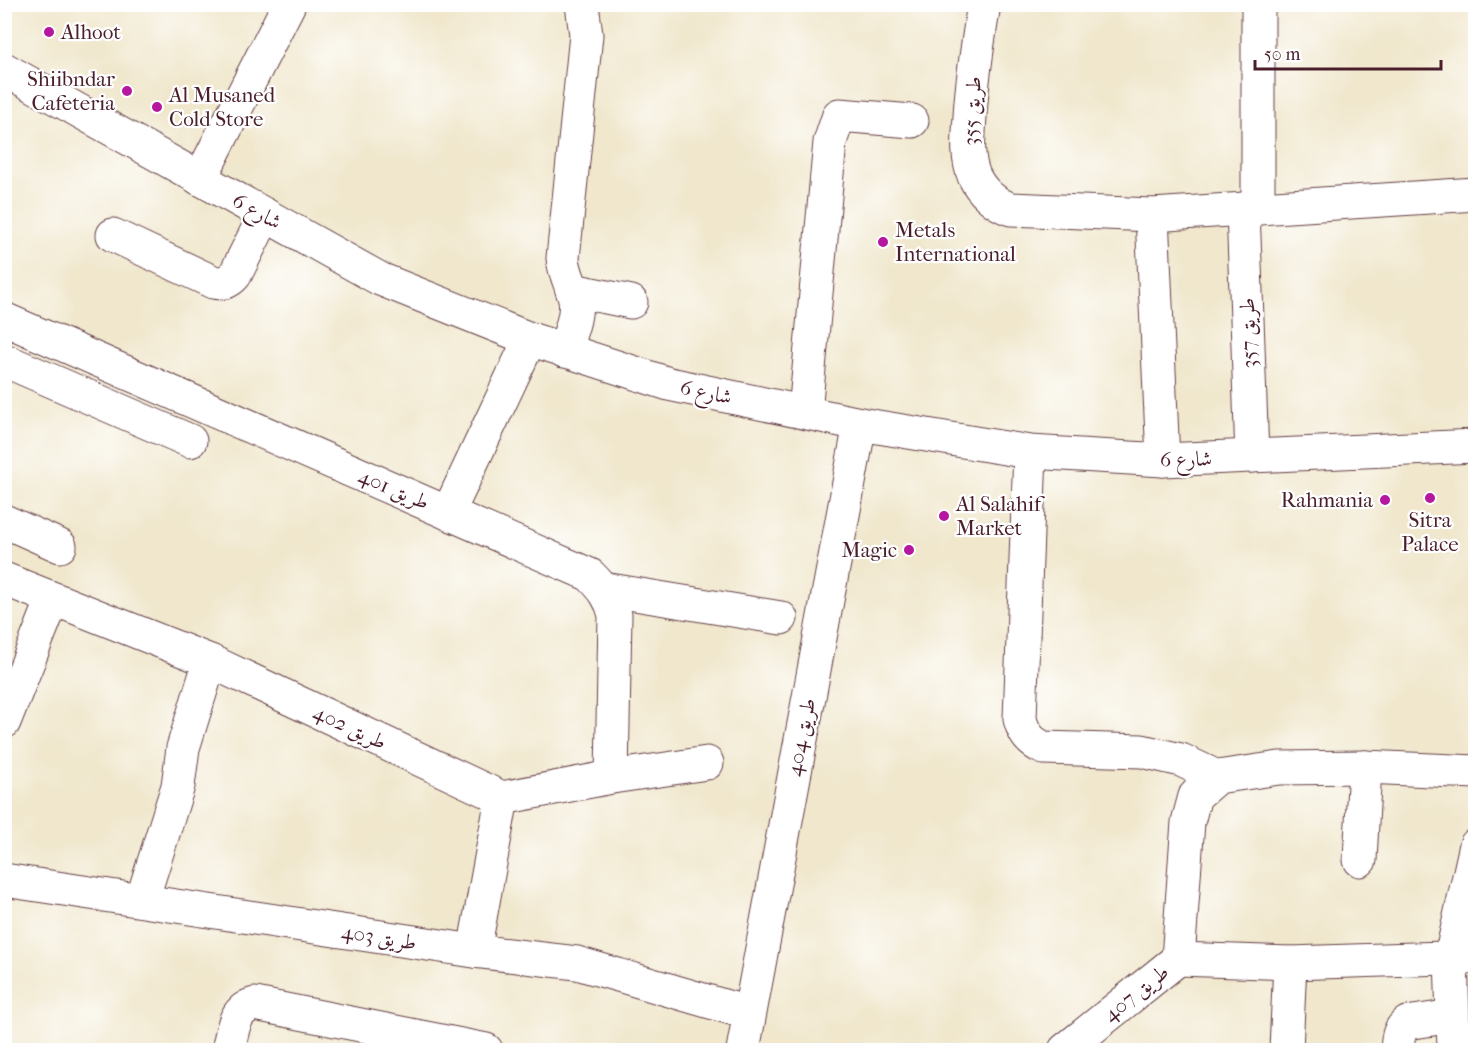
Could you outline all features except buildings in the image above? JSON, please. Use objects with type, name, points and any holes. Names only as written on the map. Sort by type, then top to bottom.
[{"type":"street","points":[[200,179],[289,4]]},
{"type":"street","points":[[564,351],[575,313],[575,301],[567,280],[563,258],[586,35],[582,4]]},
{"type":"street","name":"طريق 355","points":[[984,4],[972,77],[968,148],[974,176],[992,200],[1011,209],[1152,215]]},
{"type":"street","name":"طريق 357","points":[[1252,456],[1251,208],[1257,4]]},
{"type":"street","name":"شارع 6","points":[[4,69],[380,279],[530,339],[669,384],[861,424],[1030,452],[1163,460],[1476,446]]},
{"type":"street","points":[[805,412],[830,142],[839,115],[912,121]]},
{"type":"street","points":[[1163,460],[1152,215],[1476,194]]},
{"type":"street","points":[[113,235],[213,282],[225,282],[231,280],[236,274],[265,215]]},
{"type":"street","points":[[572,291],[631,302]]},
{"type":"street","name":"طريق 401","points":[[4,319],[590,575],[604,589]]},
{"type":"street","points":[[448,513],[530,339]]},
{"type":"street","points":[[39,375],[52,341]]},
{"type":"street","points":[[4,360],[190,441]]},
{"type":"street","name":"طريق 404","points":[[743,1050],[748,1013],[861,424]]},
{"type":"street","points":[[1030,452],[1020,719],[1023,729],[1035,744],[1044,748],[1142,751],[1181,760],[1217,777]]},
{"type":"street","points":[[4,522],[60,546]]},
{"type":"street","name":"طريق 402","points":[[4,579],[210,661],[502,798]]},
{"type":"street","points":[[604,589],[781,618]]},
{"type":"street","points":[[604,589],[612,601],[616,629],[612,777]]},
{"type":"street","points":[[4,722],[53,598]]},
{"type":"street","points":[[142,900],[178,786],[183,748],[210,661]]},
{"type":"street","points":[[474,951],[502,798],[612,777],[707,763]]},
{"type":"street","points":[[1360,860],[1365,767]]},
{"type":"street","points":[[1463,957],[1290,963],[1178,959],[1188,822],[1195,796],[1217,777],[1279,768],[1365,767],[1476,772]]},
{"type":"street","points":[[1454,1050],[1452,1016],[1463,957],[1476,845]]},
{"type":"street","name":"طريق 403","points":[[4,880],[474,951],[577,963],[748,1013]]},
{"type":"street","name":"طريق 407","points":[[1065,1050],[1178,959]]},
{"type":"street","points":[[1286,1050],[1290,963]]},
{"type":"street","points":[[228,1050],[236,1018],[244,1008],[255,1004],[486,1050]]},
{"type":"street","points":[[1397,1050],[1398,1036],[1402,1027],[1407,1023],[1452,1016]]},
{"type":"place","name":"Alhoot","points":[[49,32]]},
{"type":"place","name":"Shiibndar Cafeteria","points":[[127,91]]},
{"type":"place","name":"Al Musaned Cold Store","points":[[157,107]]},
{"type":"place","name":"Metals International","points":[[883,242]]},
{"type":"place","name":"Sitra Palace","points":[[1430,498]]},
{"type":"place","name":"Rahmania","points":[[1385,500]]},
{"type":"place","name":"Al Salahif Market","points":[[944,516]]},
{"type":"place","name":"Magic","points":[[909,550]]}]
